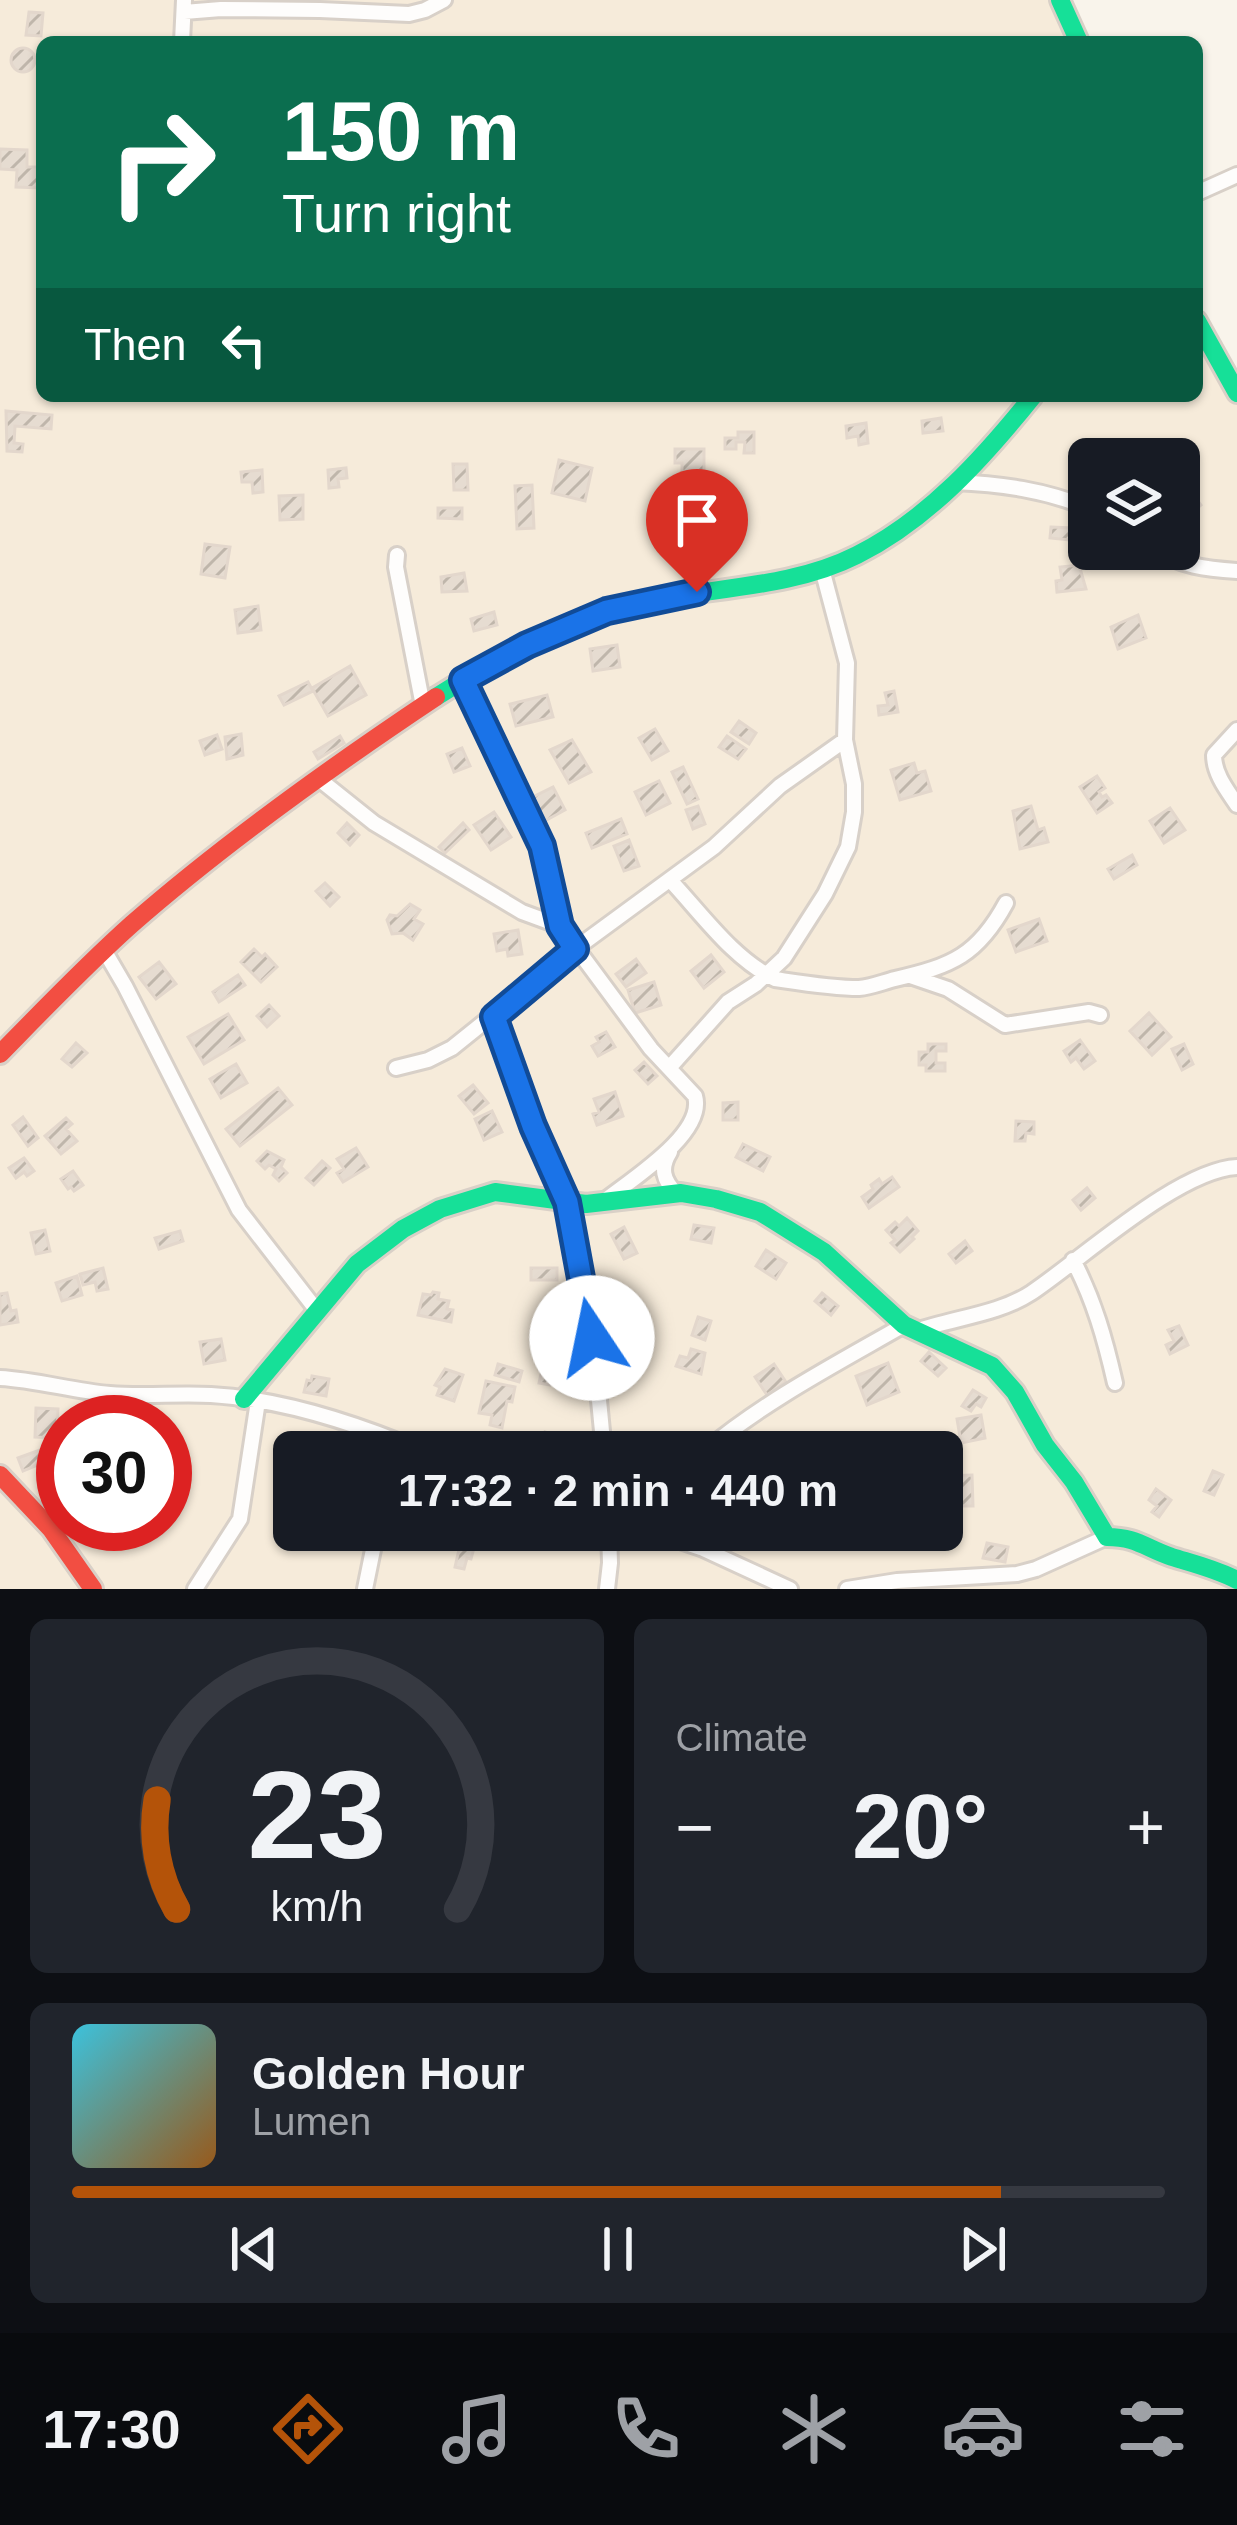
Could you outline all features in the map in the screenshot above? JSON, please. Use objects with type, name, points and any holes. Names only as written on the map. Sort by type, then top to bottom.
[{"type":"street","points":[[182,36],[184,6],[409,14],[444,0]]},
{"type":"street","points":[[1060,0],[1076,36]]},
{"type":"street","points":[[1203,190],[1237,176]]},
{"type":"street","points":[[1203,332],[1237,393]]},
{"type":"street","points":[[0,1054],[104,950],[207,862],[463,680],[527,645],[607,611],[821,569],[881,541],[987,452],[1028,402]]},
{"type":"street","points":[[954,482],[1022,487],[1068,500]]},
{"type":"street","points":[[397,555],[423,706]]},
{"type":"street","points":[[1200,566],[1237,571]]},
{"type":"street","points":[[669,1068],[728,1001],[784,958],[848,847],[854,784],[845,740],[847,664],[821,569]]},
{"type":"street","points":[[463,680],[542,846],[560,926],[698,1105],[692,1123],[675,1142],[601,1204]]},
{"type":"street","points":[[1237,730],[1214,755],[1214,764],[1237,805]]},
{"type":"street","points":[[396,1068],[452,1048],[575,949],[714,847],[780,785],[845,740]]},
{"type":"street","points":[[319,779],[374,824],[523,913],[560,926]]},
{"type":"street","points":[[670,880],[766,976],[860,988],[946,964],[976,946],[1006,903]]},
{"type":"street","points":[[104,950],[239,1210],[318,1312]]},
{"type":"street","points":[[909,976],[962,997],[1005,1025],[1089,1012],[1100,1015]]},
{"type":"street","points":[[494,1017],[533,1126],[567,1202],[592,1338],[602,1431]]},
{"type":"street","points":[[675,1142],[663,1169],[676,1193]]},
{"type":"street","points":[[731,1431],[823,1372],[910,1328],[1028,1295],[1187,1184],[1213,1171],[1237,1167]]},
{"type":"street","points":[[195,1589],[240,1519],[251,1400],[367,1255],[445,1207],[495,1192],[601,1204],[676,1193],[760,1212],[790,1228],[910,1328],[1002,1374],[1107,1537]]},
{"type":"street","points":[[1073,1260],[1095,1306],[1115,1383]]},
{"type":"street","points":[[0,1378],[104,1394],[251,1400],[347,1431]]},
{"type":"street","points":[[0,1474],[67,1548],[94,1589]]},
{"type":"street","points":[[847,1589],[1017,1574],[1107,1537],[1129,1537],[1237,1580]]},
{"type":"street","points":[[364,1589],[372,1551]]},
{"type":"street","points":[[607,1589],[610,1551]]},
{"type":"street","points":[[705,1551],[790,1589]]},
{"type":"shaded area","points":[[0,0],[1060,0],[1076,36],[36,36],[36,402],[1203,402],[1203,332],[1237,393],[1237,1589],[0,1589]]},
{"type":"building","points":[[29,12],[43,13],[41,36],[26,35]]},
{"type":"building","points":[[23,48],[32,51],[32,69],[23,72],[14,69],[11,60],[14,51]]},
{"type":"building","points":[[0,149],[27,150],[27,167],[36,167],[36,188],[16,187],[17,170],[0,169]]},
{"type":"building","points":[[6,411],[52,415],[51,429],[15,426],[14,443],[23,444],[22,452],[7,451]]},
{"type":"building","points":[[941,418],[943,431],[923,433],[922,421]]},
{"type":"building","points":[[866,423],[868,443],[859,445],[858,436],[847,438],[846,426]]},
{"type":"building","points":[[738,432],[754,432],[754,453],[744,453],[745,442],[736,442],[736,449],[725,449],[725,438],[738,438]]},
{"type":"building","points":[[675,449],[704,449],[704,471],[682,472],[682,463],[675,463]]},
{"type":"building","points":[[559,460],[592,468],[585,501],[552,493]]},
{"type":"building","points":[[453,464],[467,464],[468,490],[454,490]]},
{"type":"building","points":[[346,468],[347,478],[338,479],[339,487],[329,488],[328,470]]},
{"type":"building","points":[[262,470],[263,492],[253,493],[252,482],[242,482],[241,472]]},
{"type":"building","points":[[532,485],[534,528],[517,529],[515,486]]},
{"type":"building","points":[[303,495],[303,519],[280,520],[279,496]]},
{"type":"building","points":[[438,508],[462,508],[462,519],[438,518]]},
{"type":"building","points":[[1051,527],[1068,528],[1068,540],[1050,538]]},
{"type":"building","points":[[205,544],[230,547],[225,578],[201,574]]},
{"type":"building","points":[[1060,567],[1080,570],[1086,589],[1057,592]]},
{"type":"building","points":[[464,573],[467,591],[442,592],[441,577]]},
{"type":"building","points":[[258,606],[261,630],[238,633],[235,610]]},
{"type":"building","points":[[494,612],[497,625],[474,631],[471,619]]},
{"type":"building","points":[[1138,615],[1146,638],[1118,649],[1111,627]]},
{"type":"building","points":[[617,645],[620,667],[593,671],[590,649]]},
{"type":"building","points":[[350,666],[366,695],[328,716],[312,688]]},
{"type":"building","points":[[308,682],[313,691],[284,705],[279,696]]},
{"type":"building","points":[[894,691],[898,712],[879,715],[878,706],[888,705],[885,693]]},
{"type":"building","points":[[547,695],[553,717],[516,726],[510,704]]},
{"type":"building","points":[[739,721],[756,733],[749,744],[731,732]]},
{"type":"building","points":[[655,729],[668,751],[652,760],[639,738]]},
{"type":"building","points":[[241,734],[243,755],[227,759],[225,737]]},
{"type":"building","points":[[217,735],[222,749],[205,755],[200,741]]},
{"type":"building","points":[[340,736],[344,743],[318,759],[314,752]]},
{"type":"building","points":[[727,736],[746,749],[738,759],[719,747]]},
{"type":"building","points":[[572,740],[591,772],[569,783],[550,750]]},
{"type":"building","points":[[462,748],[470,766],[454,772],[447,754]]},
{"type":"building","points":[[914,763],[917,773],[925,771],[931,791],[900,800],[891,770]]},
{"type":"building","points":[[683,767],[698,799],[687,804],[672,772]]},
{"type":"building","points":[[1097,776],[1105,788],[1099,792],[1112,803],[1097,813],[1080,787]]},
{"type":"building","points":[[659,781],[670,803],[646,815],[635,792]]},
{"type":"building","points":[[553,787],[565,810],[543,822],[531,798]]},
{"type":"building","points":[[698,806],[705,824],[693,829],[686,810]]},
{"type":"building","points":[[1031,806],[1038,830],[1044,828],[1048,842],[1020,849],[1013,811]]},
{"type":"building","points":[[1170,808],[1185,830],[1164,843],[1150,821]]},
{"type":"building","points":[[494,812],[511,837],[491,850],[474,825]]},
{"type":"building","points":[[621,819],[627,834],[592,848],[586,833]]},
{"type":"building","points":[[347,823],[359,835],[350,845],[338,833]]},
{"type":"building","points":[[463,823],[469,830],[445,853],[439,847]]},
{"type":"building","points":[[629,840],[639,866],[624,871],[614,846]]},
{"type":"building","points":[[1132,855],[1137,865],[1114,879],[1108,869]]},
{"type":"building","points":[[325,883],[339,897],[330,906],[316,891]]},
{"type":"building","points":[[410,904],[420,910],[414,919],[423,924],[413,940],[403,933],[392,934],[387,920]]},
{"type":"building","points":[[1039,919],[1047,941],[1016,952],[1008,930]]},
{"type":"building","points":[[518,930],[522,954],[508,956],[507,949],[497,951],[494,934]]},
{"type":"building","points":[[254,949],[277,967],[261,982],[241,962]]},
{"type":"building","points":[[711,955],[724,972],[704,988],[691,971]]},
{"type":"building","points":[[636,959],[646,973],[626,987],[616,974]]},
{"type":"building","points":[[159,962],[176,984],[156,999],[139,977]]},
{"type":"building","points":[[238,975],[245,985],[219,1002],[213,992]]},
{"type":"building","points":[[654,982],[661,1005],[635,1013],[628,990]]},
{"type":"building","points":[[269,1005],[279,1016],[267,1027],[257,1016]]},
{"type":"building","points":[[1149,1013],[1171,1037],[1152,1055],[1130,1031]]},
{"type":"building","points":[[228,1014],[244,1040],[204,1064],[188,1037]]},
{"type":"building","points":[[606,1032],[615,1047],[598,1056],[592,1046]]},
{"type":"building","points":[[1080,1040],[1095,1061],[1084,1069],[1064,1051]]},
{"type":"building","points":[[76,1043],[87,1053],[72,1067],[62,1059]]},
{"type":"building","points":[[928,1044],[946,1044],[946,1051],[936,1051],[936,1063],[945,1063],[945,1071],[926,1071],[926,1065],[919,1065],[919,1052],[928,1052]]},
{"type":"building","points":[[1184,1044],[1193,1064],[1182,1070],[1172,1049]]},
{"type":"building","points":[[644,1062],[657,1076],[648,1084],[635,1070]]},
{"type":"building","points":[[236,1064],[247,1083],[221,1098],[210,1079]]},
{"type":"building","points":[[473,1085],[488,1103],[474,1114],[459,1096]]},
{"type":"building","points":[[278,1088],[292,1105],[240,1146],[226,1129]]},
{"type":"building","points":[[615,1092],[623,1116],[597,1125],[594,1099]]},
{"type":"building","points":[[738,1102],[738,1120],[723,1120],[723,1103]]},
{"type":"building","points":[[492,1111],[502,1132],[484,1140],[475,1119]]},
{"type":"building","points":[[23,1117],[38,1138],[28,1146],[13,1125]]},
{"type":"building","points":[[66,1118],[72,1124],[66,1129],[77,1141],[61,1154],[45,1136]]},
{"type":"building","points":[[1016,1121],[1034,1122],[1034,1134],[1026,1133],[1025,1141],[1015,1141]]},
{"type":"building","points":[[743,1144],[770,1157],[763,1171],[736,1157]]},
{"type":"building","points":[[356,1148],[368,1167],[343,1182],[337,1173],[344,1169],[337,1159]]},
{"type":"building","points":[[267,1151],[284,1160],[281,1167],[287,1173],[279,1181],[273,1175],[276,1169],[269,1165],[265,1169],[257,1161]]},
{"type":"building","points":[[24,1158],[34,1171],[16,1178],[9,1168]]},
{"type":"building","points":[[322,1161],[330,1168],[314,1185],[306,1178]]},
{"type":"building","points":[[73,1171],[83,1185],[74,1191],[61,1179]]},
{"type":"building","points":[[892,1177],[899,1187],[869,1208],[862,1197],[879,1179],[882,1184]]},
{"type":"building","points":[[1087,1188],[1095,1198],[1081,1210],[1073,1200]]},
{"type":"building","points":[[907,1218],[918,1231],[900,1252],[886,1230]]},
{"type":"building","points":[[694,1225],[714,1228],[711,1243],[691,1239]]},
{"type":"building","points":[[624,1227],[637,1253],[624,1259],[611,1234]]},
{"type":"building","points":[[45,1230],[50,1251],[36,1254],[31,1233]]},
{"type":"building","points":[[180,1231],[183,1241],[159,1249],[155,1238]]},
{"type":"building","points":[[965,1241],[972,1251],[956,1263],[949,1254]]},
{"type":"building","points":[[766,1250],[786,1263],[776,1279],[756,1266]]},
{"type":"building","points":[[103,1268],[108,1289],[97,1291],[95,1282],[83,1285],[80,1274]]},
{"type":"building","points":[[531,1268],[557,1268],[557,1280],[531,1280]]},
{"type":"building","points":[[77,1276],[82,1295],[62,1301],[56,1283]]},
{"type":"building","points":[[593,1288],[623,1290],[622,1306],[593,1305]]},
{"type":"building","points":[[7,1293],[18,1322],[0,1325],[0,1294]]},
{"type":"building","points":[[439,1293],[438,1299],[449,1301],[451,1322],[418,1315],[423,1294]]},
{"type":"building","points":[[822,1293],[838,1306],[831,1315],[815,1301]]},
{"type":"building","points":[[698,1317],[711,1321],[705,1340],[692,1335]]},
{"type":"building","points":[[1179,1326],[1188,1345],[1170,1354],[1166,1345],[1174,1341],[1168,1330]]},
{"type":"building","points":[[221,1339],[225,1360],[204,1364],[200,1342]]},
{"type":"building","points":[[691,1349],[705,1353],[701,1374],[676,1366],[680,1356],[688,1358]]},
{"type":"building","points":[[929,1352],[946,1368],[938,1376],[921,1361]]},
{"type":"building","points":[[888,1363],[899,1392],[867,1405],[856,1376]]},
{"type":"building","points":[[498,1364],[522,1371],[519,1382],[495,1375]]},
{"type":"building","points":[[543,1364],[570,1372],[567,1382],[539,1383]]},
{"type":"building","points":[[774,1364],[786,1382],[767,1395],[755,1377]]},
{"type":"building","points":[[445,1369],[463,1375],[454,1401],[437,1395],[440,1387],[435,1385]]},
{"type":"building","points":[[312,1376],[329,1379],[326,1396],[304,1392]]},
{"type":"building","points":[[486,1381],[515,1387],[502,1428],[490,1425],[492,1415],[479,1413]]},
{"type":"building","points":[[973,1390],[986,1398],[971,1411],[962,1406]]},
{"type":"building","points":[[981,1415],[985,1438],[963,1443],[957,1419]]},
{"type":"building","points":[[36,1451],[36,1466],[23,1471],[18,1458]]},
{"type":"building","points":[[1213,1471],[1223,1475],[1214,1495],[1204,1491]]},
{"type":"building","points":[[963,1475],[972,1475],[973,1506],[963,1506]]},
{"type":"building","points":[[1156,1489],[1171,1500],[1159,1517],[1152,1512],[1157,1506],[1149,1500]]},
{"type":"building","points":[[987,1543],[1008,1547],[1005,1562],[983,1558]]},
{"type":"building","points":[[459,1551],[473,1551],[464,1569],[455,1567]]},
{"type":"traffic: fast","points":[[1060,0],[1076,36]]},
{"type":"traffic: fast","points":[[1203,332],[1237,393]]},
{"type":"traffic: fast","points":[[436,697],[510,654],[589,618],[643,602],[806,574],[857,555],[931,505],[975,464],[1028,402]]},
{"type":"traffic: fast","points":[[244,1399],[357,1264],[403,1229],[440,1209],[495,1192],[586,1204],[681,1193],[716,1199],[760,1212],[824,1252],[904,1325],[992,1366],[1015,1392],[1107,1537],[1134,1541],[1237,1580]]},
{"type":"traffic: jam","points":[[0,1054],[98,955],[168,893],[280,806],[436,697]]},
{"type":"traffic: jam","points":[[0,1475],[51,1529],[93,1589]]},
{"type":"route","points":[[592,1338],[567,1202],[533,1126],[494,1017],[575,949],[560,926],[542,846],[463,680],[527,645],[607,611],[697,592]]}]
